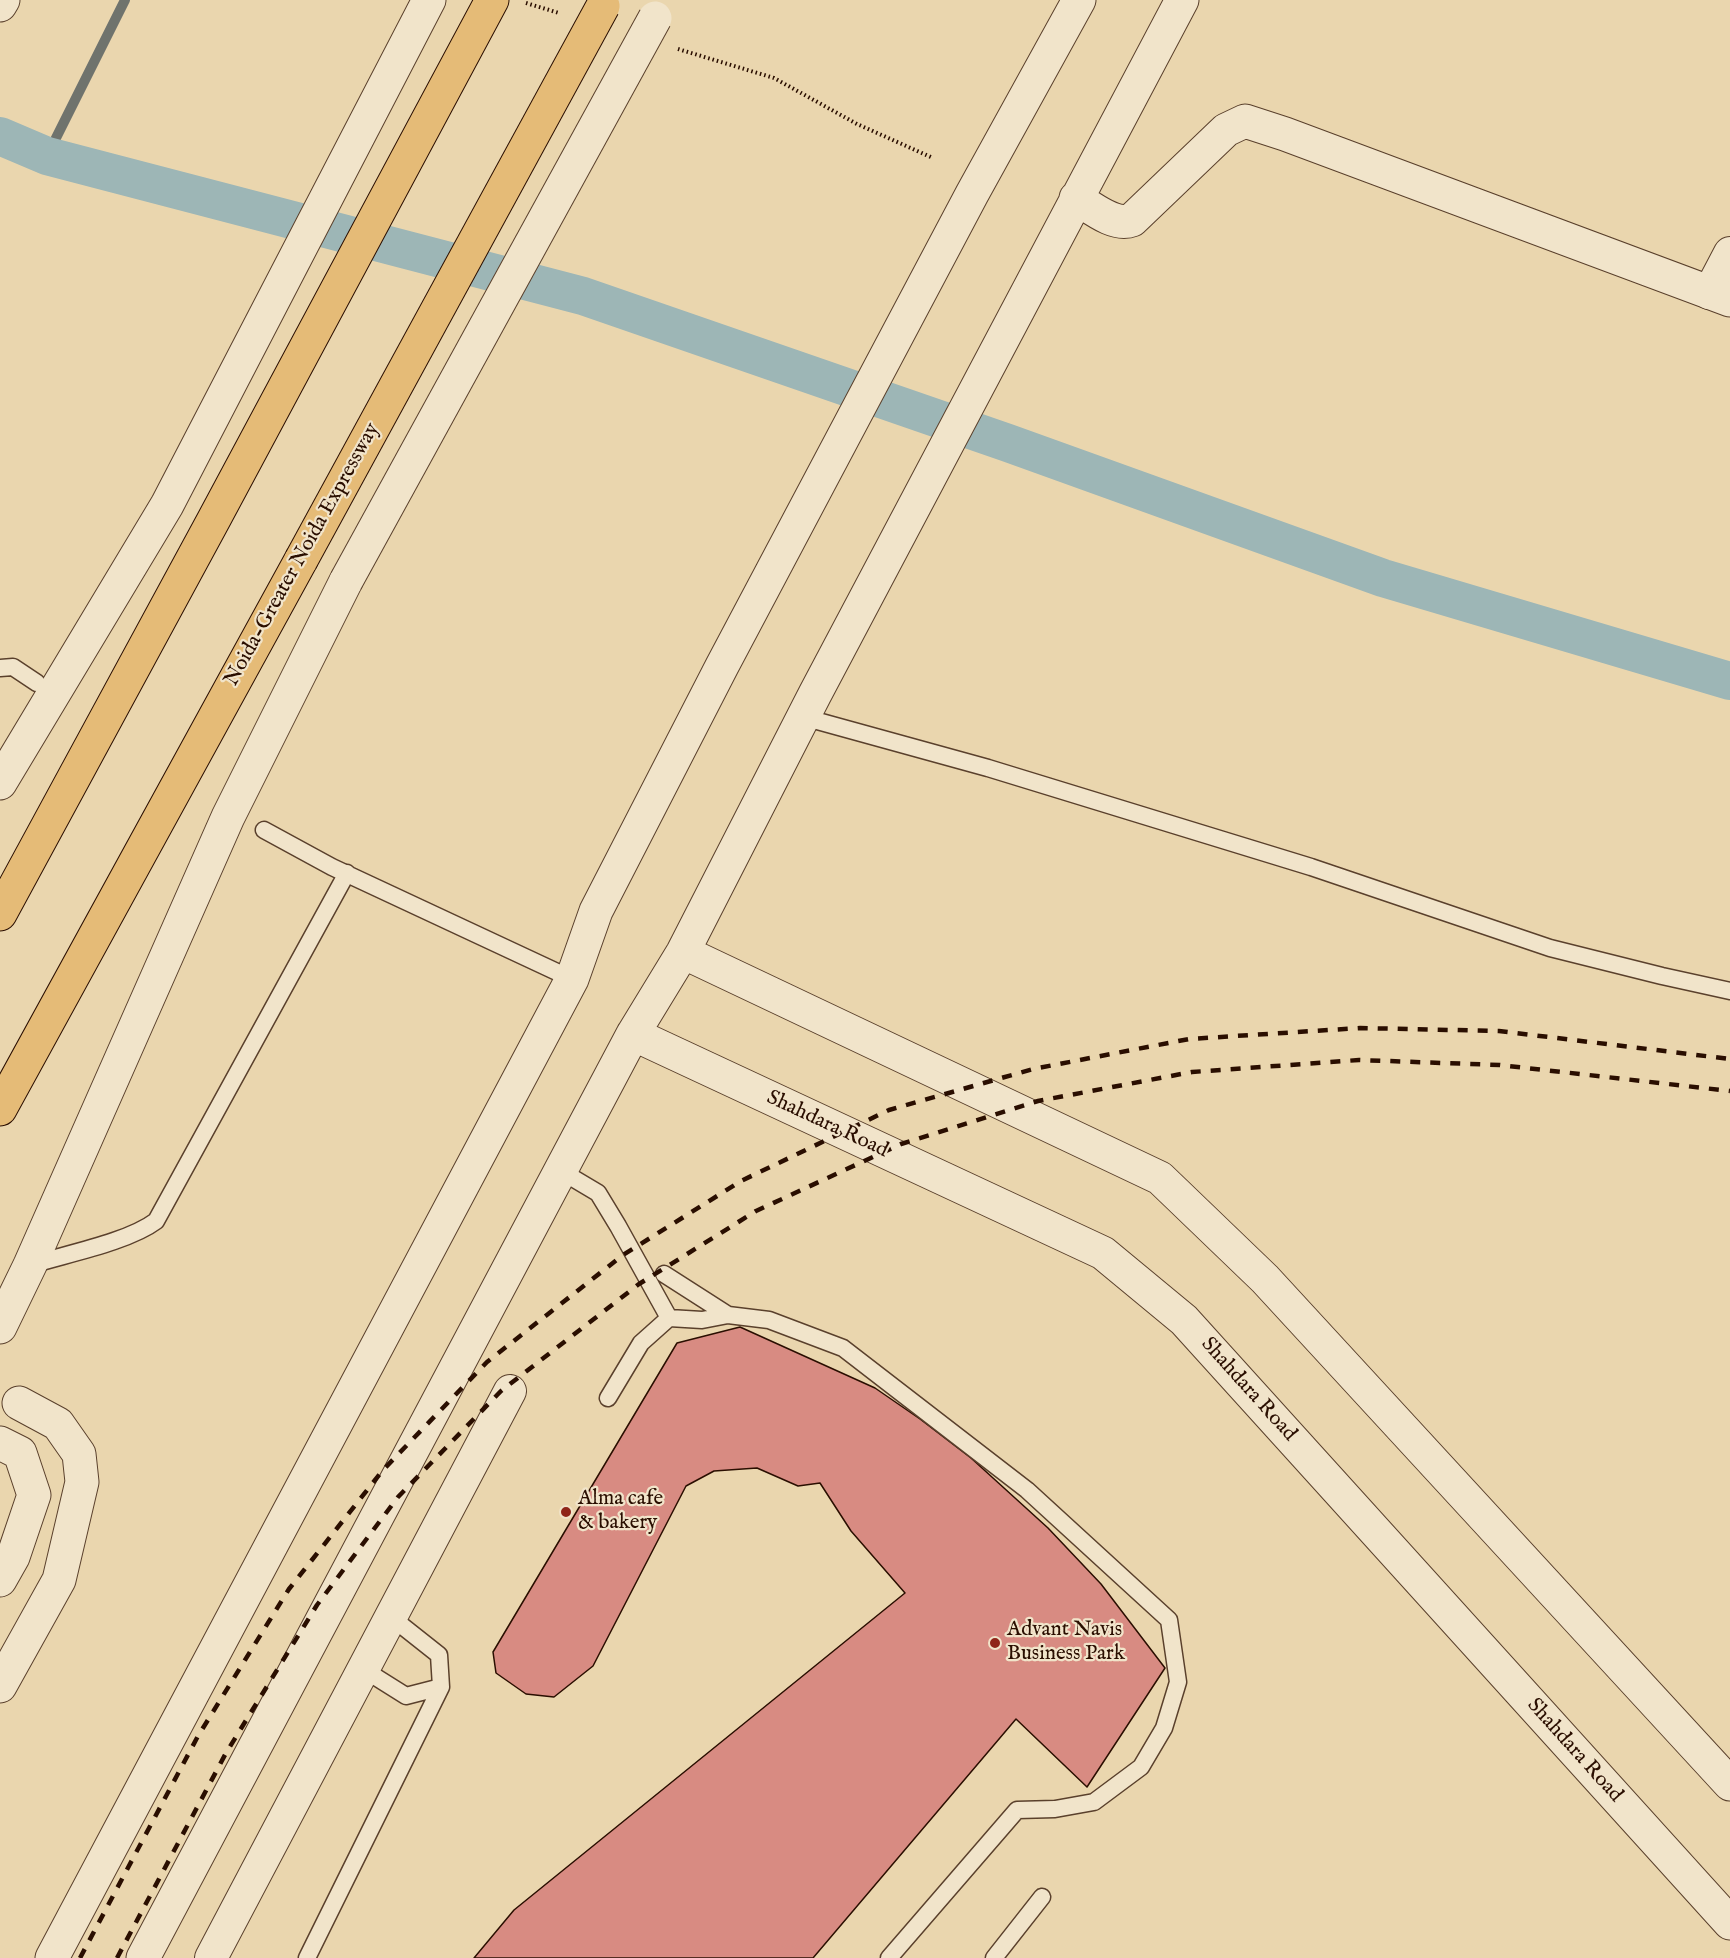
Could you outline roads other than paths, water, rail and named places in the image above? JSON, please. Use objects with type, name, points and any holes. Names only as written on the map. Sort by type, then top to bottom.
[{"type":"highway","points":[[0,914],[492,0]]},
{"type":"highway","name":"Noida-Greater Noida Expressway","points":[[0,1109],[604,3]]},
{"type":"street","points":[[0,5],[3,0]]},
{"type":"street","points":[[0,783],[166,505],[429,0]]},
{"type":"street","points":[[52,1958],[572,979],[597,911],[722,666],[972,194],[1079,0]]},
{"type":"street","points":[[144,1958],[633,1034],[682,952],[809,706],[1182,0]]},
{"type":"street","points":[[0,1327],[30,1265],[228,817],[346,581],[660,9]]},
{"type":"street","points":[[1076,198],[1112,219],[1124,223],[1132,220],[1226,130],[1245,121],[1720,296],[1730,253]]},
{"type":"street","points":[[682,952],[1160,1178],[1264,1279],[1730,1784]]},
{"type":"street","name":"Shahdara Road","points":[[633,1034],[1103,1253],[1184,1320],[1730,1923]]},
{"type":"street","points":[[211,1958],[510,1391]]},
{"type":"street","points":[[0,1686],[59,1580],[82,1482],[79,1454],[58,1424],[19,1403]]},
{"type":"street","points":[[0,1443],[20,1454],[34,1495],[13,1557],[0,1580]]},
{"type":"lane","points":[[0,668],[13,667],[37,683]]},
{"type":"lane","points":[[809,706],[988,768],[1289,860],[1550,948],[1730,991]]},
{"type":"lane","points":[[264,830],[347,873],[572,979]]},
{"type":"lane","points":[[30,1265],[130,1235],[147,1228],[156,1221],[347,873]]},
{"type":"lane","points":[[561,1171],[598,1193],[669,1318]]},
{"type":"lane","points":[[664,1274],[728,1316]]},
{"type":"lane","points":[[608,1398],[641,1343],[669,1318],[702,1320],[728,1316],[769,1320],[843,1348],[1027,1490],[1169,1620],[1178,1682],[1164,1728],[1142,1767],[1094,1802],[1055,1809],[1017,1810],[890,1958]]},
{"type":"lane","points":[[307,1958],[441,1687],[440,1655],[391,1617]]},
{"type":"lane","points":[[363,1669],[406,1696],[441,1687]]},
{"type":"lane","points":[[994,1958],[1042,1897]]},
{"type":"waterway","points":[[47,156],[125,0]]},
{"type":"waterway","points":[[0,136],[47,156],[583,296],[1008,443],[1383,578],[1730,681]]},
{"type":"railway","points":[[80,1958],[198,1736],[289,1589],[383,1470],[487,1362],[623,1255],[741,1181],[889,1110],[1033,1069],[1189,1039],[1360,1028],[1499,1031],[1730,1059]]},
{"type":"railway","points":[[117,1958],[226,1753],[317,1605],[398,1497],[501,1391],[639,1284],[756,1211],[901,1144],[1038,1101],[1192,1072],[1359,1060],[1500,1065],[1730,1091]]},
{"type":"place","name":"Alma cafe & bakery","points":[[566,1512]]},
{"type":"place","name":"Advant Navis Business Park","points":[[995,1643]]}]
